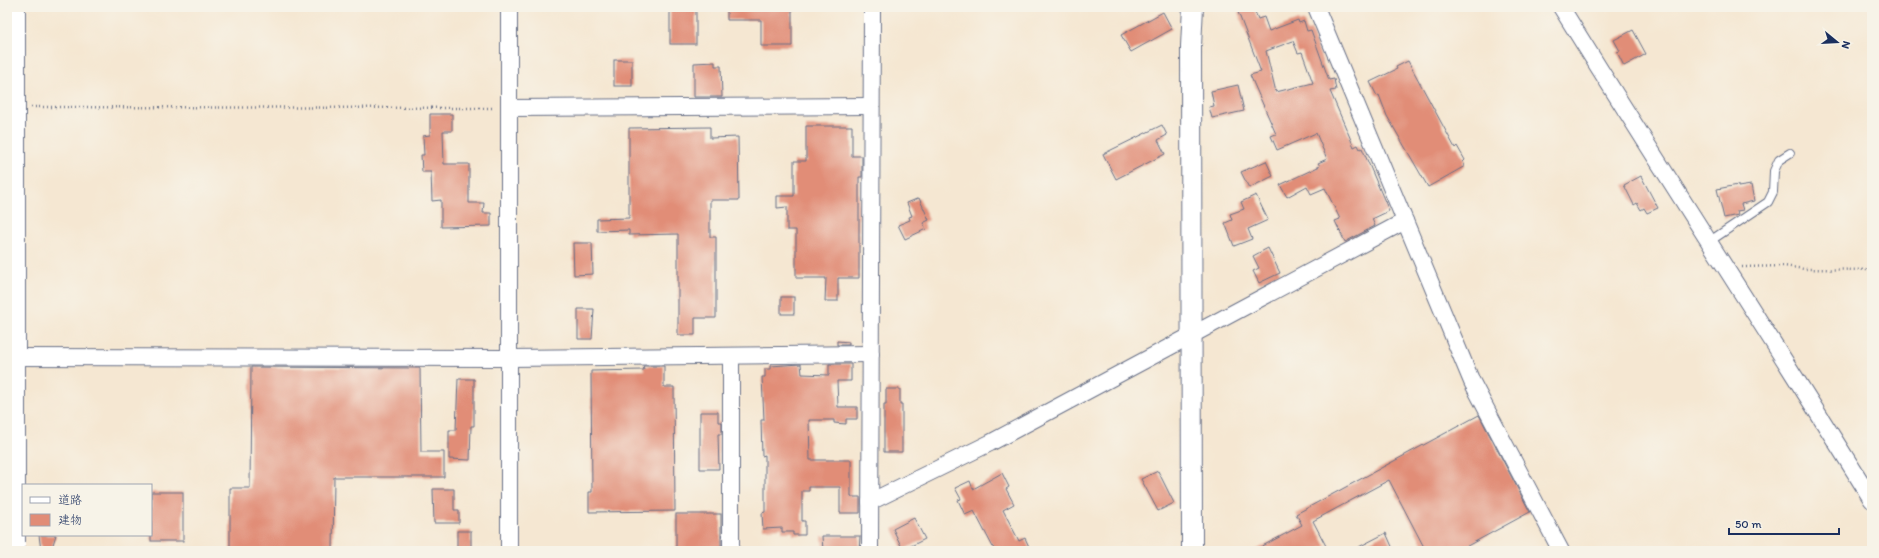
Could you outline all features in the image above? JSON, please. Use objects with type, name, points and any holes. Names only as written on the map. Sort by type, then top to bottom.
[{"type":"street","points":[[16,7],[17,107],[12,357],[17,551]]},
{"type":"street","points":[[509,7],[509,551]]},
{"type":"street","points":[[870,551],[872,7]]},
{"type":"street","points":[[1192,551],[1191,46],[1193,7]]},
{"type":"street","points":[[1316,7],[1472,382],[1562,551]]},
{"type":"street","points":[[1561,7],[1634,125],[1728,269],[1872,500]]},
{"type":"street","points":[[508,108],[871,106]]},
{"type":"street","points":[[870,502],[990,443],[1405,221]]},
{"type":"street","points":[[12,357],[510,358],[871,354]]},
{"type":"street","points":[[731,356],[731,551]]},
{"type":"lane","points":[[1710,242],[1768,202],[1774,192],[1774,171],[1779,160],[1790,153]]},
{"type":"path","points":[[17,107],[508,108]]},
{"type":"path","points":[[1728,269],[1758,266],[1784,266],[1804,269],[1872,270]]},
{"type":"building","points":[[670,7],[696,7],[696,44],[670,44]]},
{"type":"building","points":[[727,7],[792,7],[792,46],[761,46],[761,20],[727,20]]},
{"type":"building","points":[[1253,7],[1258,19],[1264,17],[1269,31],[1298,20],[1299,23],[1304,21],[1307,31],[1311,30],[1329,80],[1334,79],[1336,90],[1330,91],[1354,147],[1358,145],[1360,149],[1362,148],[1389,211],[1372,219],[1375,226],[1345,242],[1335,221],[1340,219],[1325,188],[1311,194],[1307,186],[1287,197],[1280,185],[1320,166],[1318,163],[1327,159],[1316,133],[1277,150],[1271,136],[1276,134],[1250,75],[1261,72],[1238,12]],"holes":[[[1293,41],[1298,53],[1302,52],[1313,83],[1276,92],[1266,51]]]},
{"type":"building","points":[[1163,12],[1172,29],[1131,52],[1121,35]]},
{"type":"building","points":[[1633,30],[1646,54],[1624,66],[1617,52],[1620,51],[1614,40]]},
{"type":"building","points":[[614,60],[632,60],[632,86],[614,86]]},
{"type":"building","points":[[1408,61],[1455,148],[1457,146],[1465,160],[1463,162],[1465,166],[1428,187],[1387,116],[1379,95],[1377,96],[1370,82],[1397,69],[1396,67]]},
{"type":"building","points":[[715,62],[715,66],[721,66],[722,97],[694,97],[694,63]]},
{"type":"building","points":[[1238,85],[1244,111],[1212,118],[1209,107],[1214,106],[1211,91]]},
{"type":"building","points":[[430,114],[452,114],[452,131],[443,131],[444,164],[469,164],[469,203],[484,203],[483,213],[491,213],[491,226],[441,227],[441,200],[432,201],[431,172],[422,172],[421,155],[424,155],[423,136],[430,135]]},
{"type":"building","points":[[1162,125],[1167,135],[1158,140],[1165,154],[1116,179],[1103,154]]},
{"type":"building","points":[[806,126],[852,126],[852,156],[862,156],[862,177],[859,177],[859,278],[838,278],[838,301],[825,301],[826,278],[796,278],[796,230],[787,230],[787,207],[777,208],[777,196],[794,196],[794,161],[806,161]]},
{"type":"building","points":[[710,127],[710,138],[738,137],[739,200],[710,200],[710,237],[716,237],[716,318],[695,318],[695,335],[678,335],[678,234],[629,235],[629,230],[597,231],[597,219],[629,218],[629,128]]},
{"type":"building","points":[[1266,161],[1273,176],[1249,188],[1241,172]]},
{"type":"building","points":[[1641,176],[1658,208],[1647,213],[1644,208],[1641,210],[1637,203],[1634,205],[1624,185]]},
{"type":"building","points":[[1738,185],[1738,187],[1751,185],[1754,201],[1741,204],[1743,210],[1737,211],[1738,215],[1724,218],[1717,189]]},
{"type":"building","points":[[1256,195],[1268,220],[1248,229],[1252,239],[1234,246],[1225,223],[1232,220],[1230,214],[1244,209],[1241,202]]},
{"type":"building","points":[[919,198],[929,220],[923,223],[926,229],[905,239],[898,225],[910,220],[909,217],[912,216],[907,203]]},
{"type":"building","points":[[573,243],[592,243],[593,274],[574,275]]},
{"type":"building","points":[[1268,248],[1280,273],[1259,283],[1253,271],[1259,268],[1253,256]]},
{"type":"building","points":[[781,297],[794,297],[794,314],[781,314]]},
{"type":"building","points":[[578,309],[594,309],[592,339],[578,339]]},
{"type":"building","points":[[837,341],[849,342],[849,345],[837,345]]},
{"type":"building","points":[[801,364],[802,374],[829,375],[829,364],[851,364],[851,381],[837,381],[838,407],[857,407],[857,419],[846,419],[846,424],[834,423],[834,420],[809,420],[810,460],[851,460],[851,497],[860,497],[860,513],[840,513],[840,487],[809,487],[809,491],[802,491],[802,521],[805,521],[805,535],[793,535],[793,532],[782,532],[782,528],[763,529],[762,513],[765,512],[765,455],[762,456],[761,420],[764,420],[762,377],[765,377],[765,369],[770,369],[770,366]]},
{"type":"building","points":[[643,366],[664,366],[664,387],[674,387],[675,511],[589,512],[589,492],[592,492],[591,371],[644,370]]},
{"type":"building","points":[[251,367],[420,368],[421,452],[444,452],[444,477],[334,477],[333,551],[230,551],[230,488],[250,488]]},
{"type":"building","points":[[458,379],[474,379],[474,426],[471,426],[470,460],[449,459],[449,430],[456,430]]},
{"type":"building","points":[[886,389],[900,389],[900,404],[902,404],[902,452],[884,452],[884,404],[886,404]]},
{"type":"building","points":[[700,412],[718,412],[718,422],[722,422],[722,434],[718,434],[719,469],[700,469]]},
{"type":"building","points":[[1479,415],[1530,512],[1458,551],[1426,551],[1389,480],[1313,521],[1326,546],[1317,551],[1253,551],[1302,525],[1296,514]]},
{"type":"building","points":[[1158,471],[1174,503],[1158,511],[1141,479]]},
{"type":"building","points":[[1002,473],[1009,487],[1006,489],[1014,504],[1003,510],[1019,541],[1025,538],[1031,551],[995,551],[974,511],[965,515],[958,500],[961,499],[955,488],[970,481],[973,489]]},
{"type":"building","points":[[433,489],[454,489],[454,510],[459,510],[459,523],[434,523]]},
{"type":"building","points":[[152,492],[183,492],[183,541],[151,541]]},
{"type":"building","points":[[676,514],[721,514],[721,551],[676,551]]},
{"type":"building","points":[[914,518],[925,539],[903,550],[893,529]]},
{"type":"building","points":[[457,531],[471,531],[471,551],[457,551]]},
{"type":"building","points":[[1386,533],[1394,551],[1351,551]]},
{"type":"building","points":[[39,536],[56,536],[51,551],[41,551]]},
{"type":"building","points":[[822,536],[860,536],[859,551],[823,551]]}]
